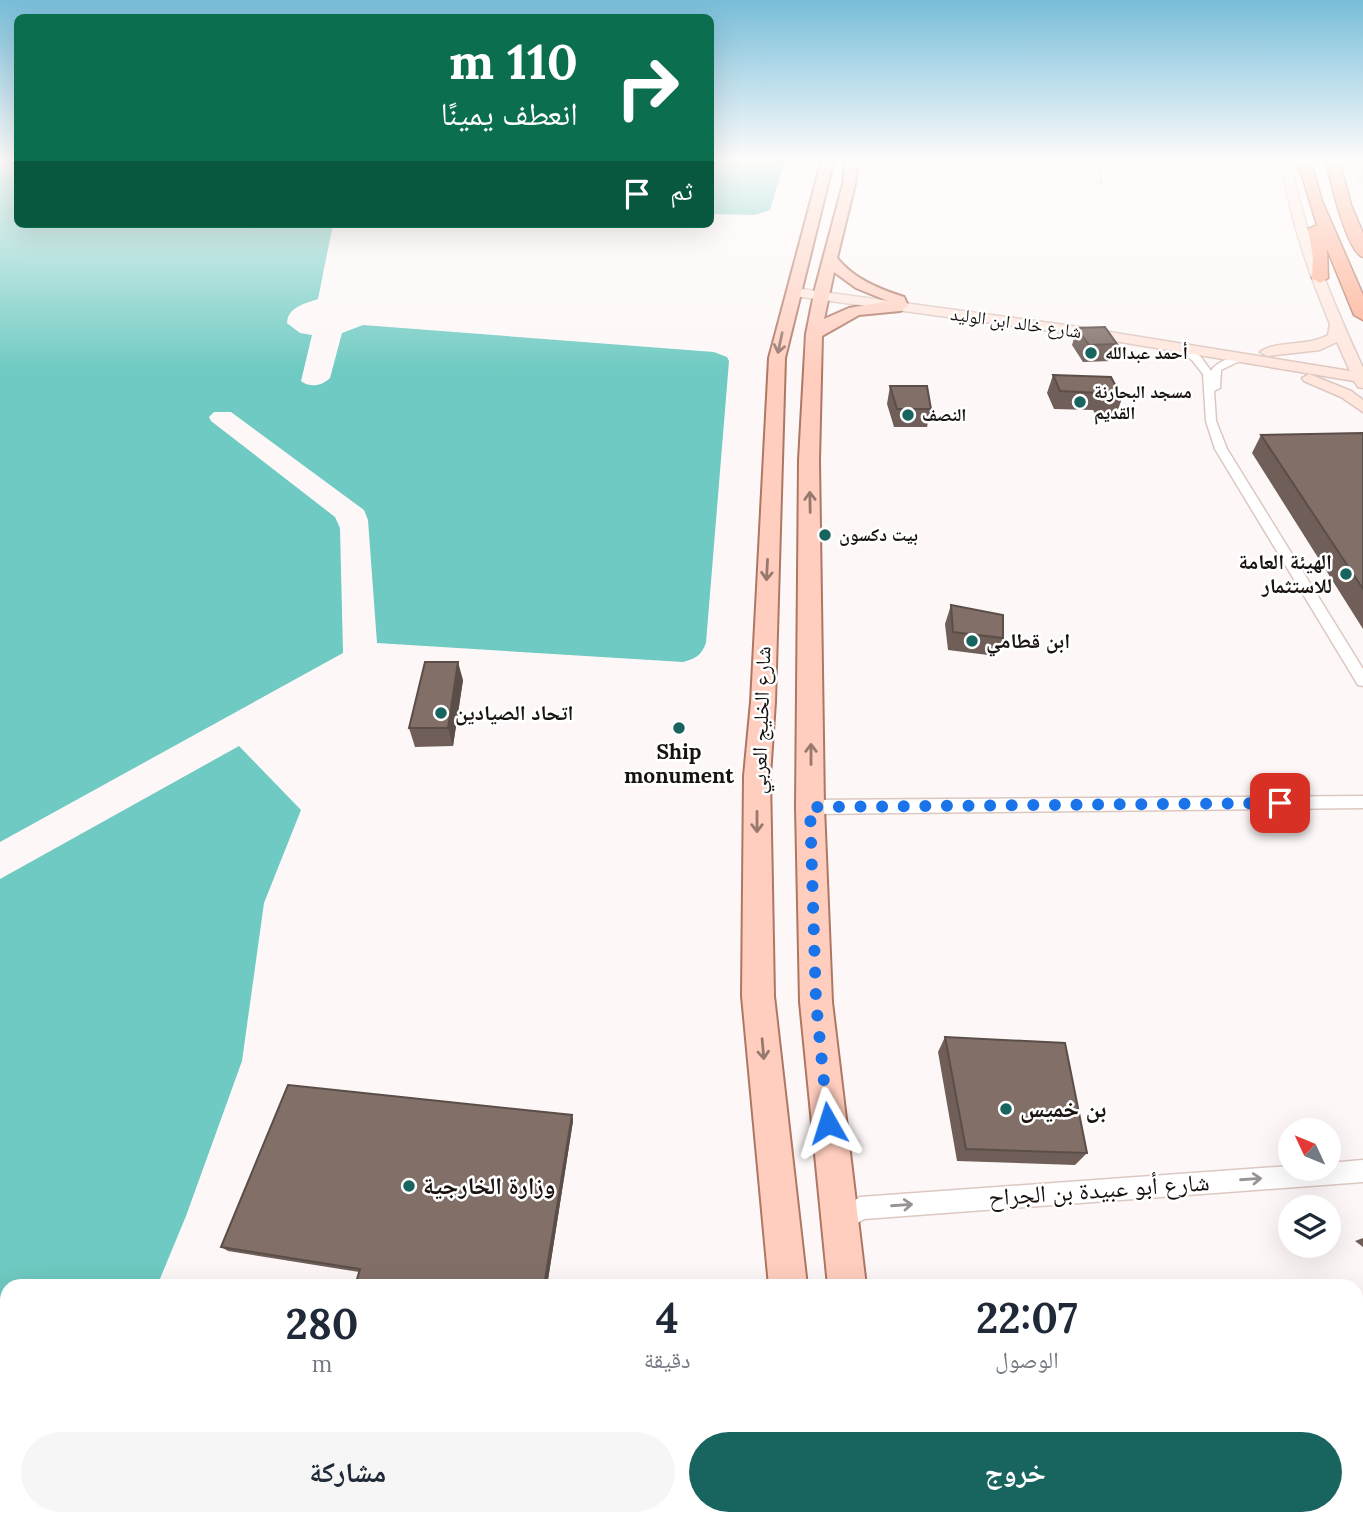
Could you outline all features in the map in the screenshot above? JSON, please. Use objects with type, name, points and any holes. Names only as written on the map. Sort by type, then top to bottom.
[{"type":"highway","points":[[1316,230],[1321,258],[1320,278]]},
{"type":"highway","points":[[1327,230],[1363,315]]},
{"type":"highway","points":[[1354,230],[1363,252]]},
{"type":"main road","name":"شارع الخليج العربي","points":[[787,1279],[758,996],[757,776],[763,702],[777,358],[813,230]]},
{"type":"main road","points":[[837,230],[821,292],[814,334],[809,460],[810,807],[816,1002],[846,1279]]},
{"type":"main road","points":[[1303,230],[1337,323],[1361,374]]},
{"type":"main road","points":[[830,259],[858,284],[900,303]]},
{"type":"main road","name":"شارع خالد ابن الوليد","points":[[795,289],[1361,374]]},
{"type":"main road","name":"شارع خالد ابن الوليد","points":[[900,303],[1253,357]]},
{"type":"main road","points":[[814,334],[831,320],[850,311],[900,303]]},
{"type":"main road","points":[[1253,357],[1320,346],[1335,337],[1337,323]]},
{"type":"main road","points":[[1253,357],[1320,381],[1346,394],[1363,407]]},
{"type":"street","points":[[1177,347],[1196,358],[1211,374],[1222,438],[1363,661]]},
{"type":"street","points":[[1253,357],[1221,364],[1211,374],[1211,422],[1222,449],[1363,681]]},
{"type":"street","points":[[810,807],[1363,802]]},
{"type":"street","name":"شارع أبو عبيدة بن الجراح","points":[[839,1224],[860,1208],[1363,1171]]},
{"type":"water","points":[[0,230],[332,230],[318,299],[290,313],[287,323],[300,333],[312,335],[301,381],[308,385],[320,384],[330,378],[342,333],[363,325],[714,352],[727,357],[729,361],[706,643],[700,654],[683,662],[377,643],[368,520],[364,510],[231,412],[214,412],[209,417],[211,421],[335,517],[340,528],[343,653],[0,842]]},
{"type":"water","points":[[239,746],[301,810],[264,903],[242,1061],[186,1216],[160,1279],[0,1279],[0,879]]},
{"type":"building","points":[[1105,327],[1117,344],[1089,345],[1077,328]]},
{"type":"building","points":[[1053,375],[1111,377],[1122,398],[1102,398],[1099,393],[1060,391]]},
{"type":"building","points":[[890,386],[927,386],[931,409],[897,409]]},
{"type":"building","name":"الهيئة العامة للاستثمار","points":[[1363,433],[1363,589],[1261,435]]},
{"type":"building","points":[[951,605],[1003,615],[1003,638],[953,632]]},
{"type":"building","points":[[425,662],[458,662],[448,728],[409,728]]},
{"type":"building","name":"بن خميس","points":[[945,1037],[1065,1043],[1087,1153],[966,1149]]},
{"type":"building","name":"وزارة الخارجية","points":[[288,1085],[572,1115],[545,1279],[357,1279],[360,1269],[221,1247]]},
{"type":"place","name":"أحمد عبدالله","points":[[1091,353]]},
{"type":"place","name":"مسجد البحارنة القديم","points":[[1080,402]]},
{"type":"place","name":"النصف","points":[[908,415]]},
{"type":"place","name":"بيت دكسون","points":[[825,535]]},
{"type":"place","name":"الهيئة العامة للاستثمار","points":[[1346,574]]},
{"type":"place","name":"ابن قطامي","points":[[972,641]]},
{"type":"place","name":"اتحاد الصيادين","points":[[441,713]]},
{"type":"place","name":"Ship monument","points":[[679,728]]},
{"type":"place","name":"بن خميس","points":[[1006,1109]]},
{"type":"place","name":"وزارة الخارجية","points":[[409,1186]]},
{"type":"route","points":[[828,1123],[816,1002],[810,807],[1280,803]]}]
